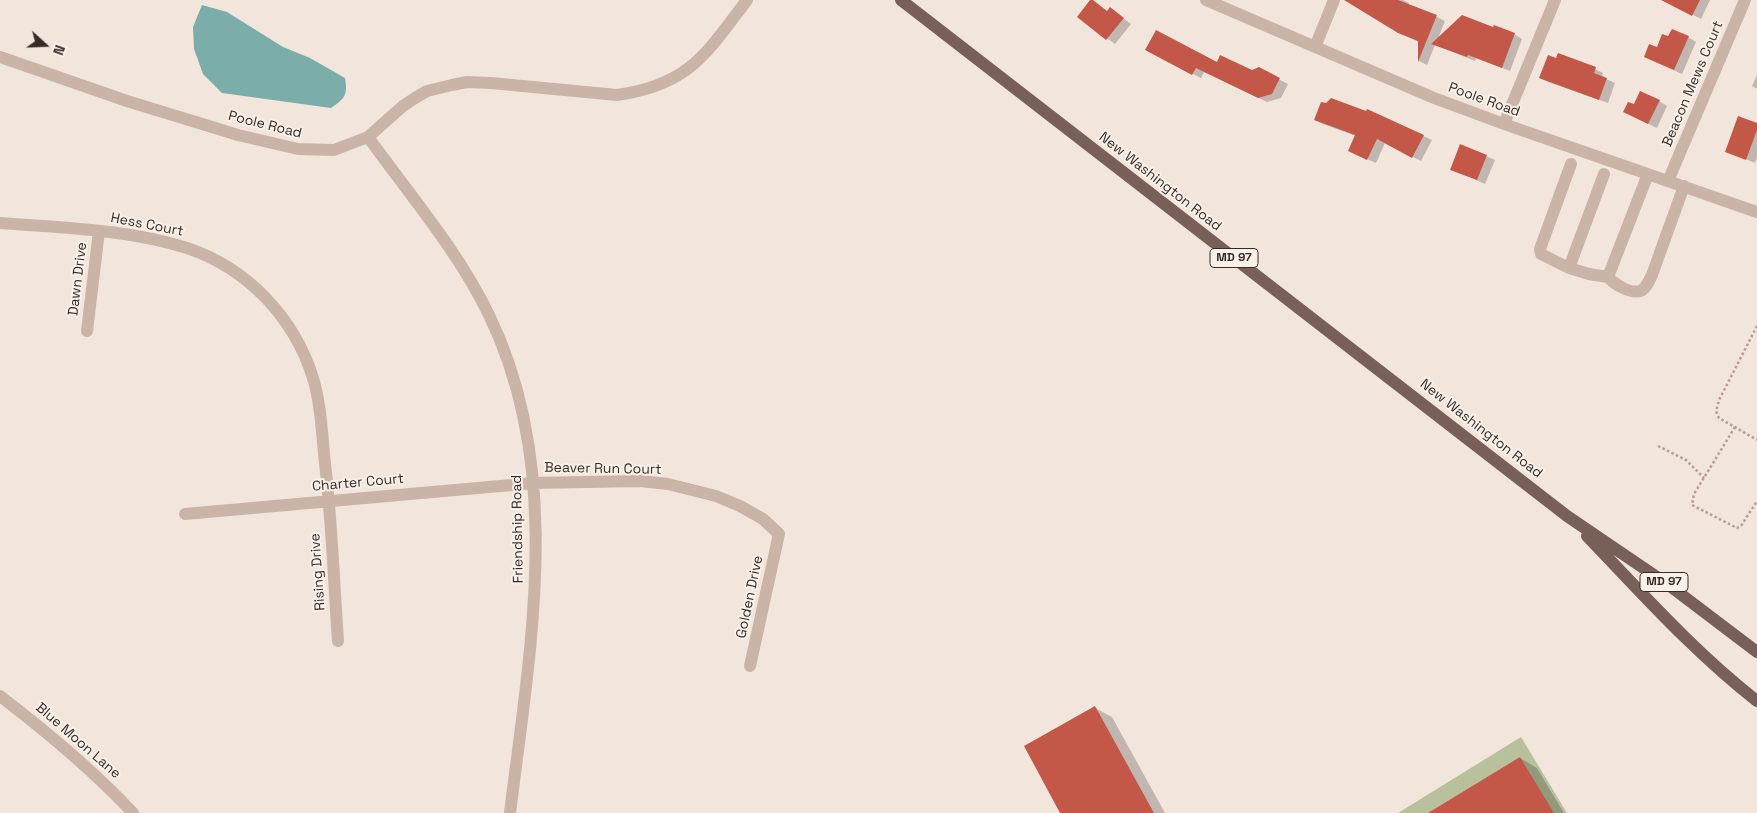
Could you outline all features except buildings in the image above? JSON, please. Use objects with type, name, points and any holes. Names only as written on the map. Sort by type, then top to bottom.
[{"type":"main road","name":"New Washington Road","points":[[901,0],[1568,516],[1670,586],[1757,652]]},
{"type":"main road","name":"New Washington Road","points":[[1568,516],[1663,615],[1714,664],[1757,701]]},
{"type":"street","name":"Poole Road","points":[[0,56],[127,101],[238,135],[298,150],[334,150],[368,138],[403,106],[427,91],[467,82],[617,95],[656,87],[674,79],[689,69],[704,55],[747,0]]},
{"type":"street","name":"Poole Road","points":[[1206,0],[1425,94],[1504,124],[1757,212]]},
{"type":"street","points":[[1315,47],[1334,0]]},
{"type":"street","points":[[1504,124],[1555,0]]},
{"type":"street","name":"Beacon Mews Court","points":[[1668,181],[1746,0]]},
{"type":"street","name":"Friendship Road","points":[[368,138],[467,273],[489,314],[503,346],[515,380],[525,418],[534,483],[534,592],[530,648],[510,813]]},
{"type":"street","points":[[1571,164],[1540,249],[1541,254],[1570,268],[1608,277],[1612,282],[1628,290],[1640,291],[1645,288],[1652,275],[1684,186]]},
{"type":"street","points":[[1570,268],[1604,174]]},
{"type":"street","points":[[1608,277],[1648,174]]},
{"type":"street","name":"Hess Court","points":[[0,223],[99,231],[153,239],[206,255],[227,266],[250,282],[274,306],[308,364],[317,400],[329,501]]},
{"type":"street","name":"Dawn Drive","points":[[87,331],[99,231]]},
{"type":"street","name":"Beaver Run Court","points":[[534,483],[633,481],[688,488],[716,496],[740,506],[763,518],[779,534]]},
{"type":"street","name":"Charter Court","points":[[184,514],[534,483]]},
{"type":"street","name":"Rising Drive","points":[[329,501],[338,641]]},
{"type":"street","name":"Golden Drive","points":[[750,666],[779,534]]},
{"type":"street","name":"Blue Moon Lane","points":[[0,696],[56,739],[108,786],[134,813]]},
{"type":"path","points":[[1757,326],[1719,400],[1716,411],[1719,418],[1757,440]]},
{"type":"path","points":[[1735,427],[1694,494],[1692,505],[1737,528],[1741,526],[1757,501]]},
{"type":"path","points":[[1658,446],[1686,460],[1704,478]]},
{"type":"green space","points":[[1521,737],[1567,813],[1398,813]]},
{"type":"water","points":[[202,5],[227,12],[283,47],[310,58],[345,78],[346,92],[340,102],[331,108],[222,93],[203,74],[194,49],[193,27]]}]
